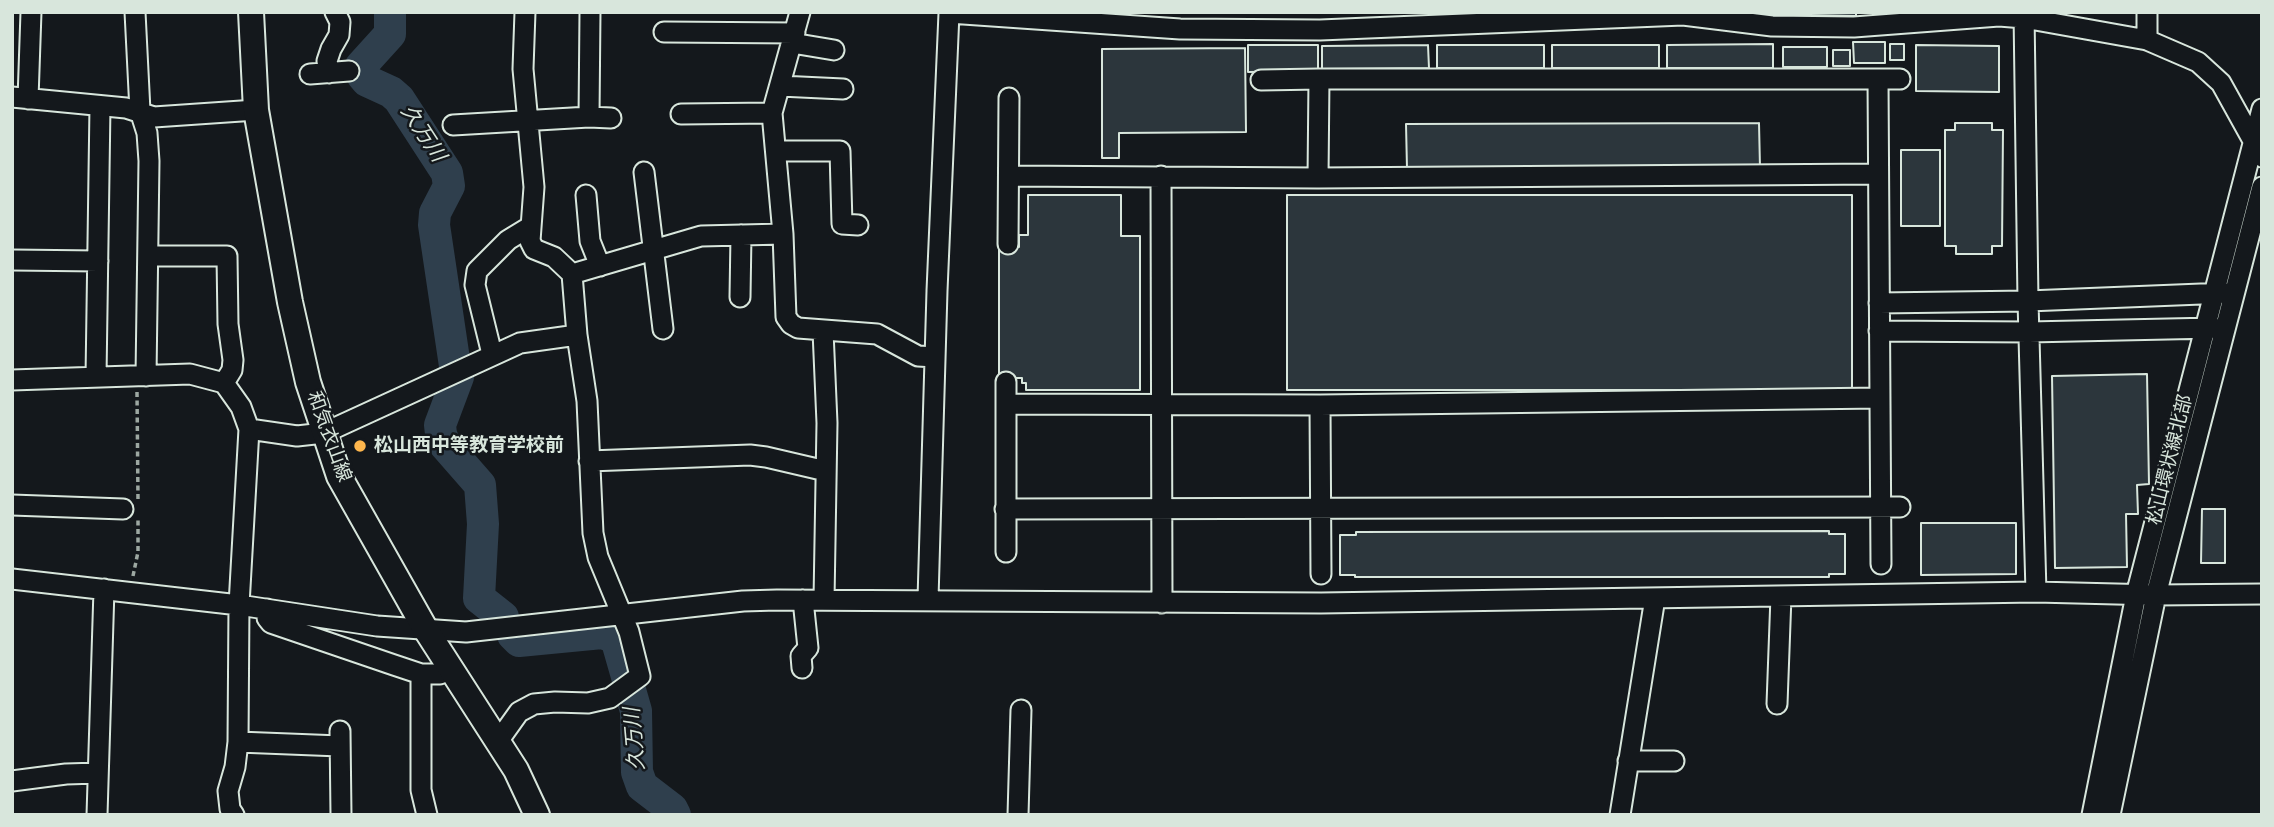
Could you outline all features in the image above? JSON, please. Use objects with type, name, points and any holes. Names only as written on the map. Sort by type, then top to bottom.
[{"type":"main road","name":"和気衣山線","points":[[251,12],[256,110],[290,302],[308,382],[339,476],[426,630],[499,740],[537,815]]},
{"type":"street","points":[[32,12],[20,98],[140,111],[154,117],[256,110]]},
{"type":"street","points":[[135,12],[140,111],[149,161],[142,376]]},
{"type":"street","points":[[335,12],[340,22],[339,35],[319,73],[349,71]]},
{"type":"street","points":[[499,740],[519,712],[534,704],[588,703],[610,698],[640,677],[622,615],[598,557],[593,533],[587,401],[577,335],[572,274],[554,257],[534,249],[530,241],[534,187],[523,69],[525,12]]},
{"type":"street","points":[[589,117],[590,12]]},
{"type":"street","points":[[800,12],[772,113],[783,234],[786,317],[798,328],[877,334],[918,356],[935,357]]},
{"type":"street","points":[[2147,12],[2147,40]]},
{"type":"street","points":[[928,599],[948,13],[981,13],[1180,29],[1320,30],[1481,18],[1682,14],[1772,26],[1854,27],[1898,18],[2024,15],[2147,40],[2198,62],[2221,83],[2257,149]]},
{"type":"street","points":[[2024,15],[2036,592]]},
{"type":"street","points":[[664,32],[794,38],[834,50]]},
{"type":"street","points":[[1261,79],[1900,79]]},
{"type":"street","points":[[1318,178],[1319,79]]},
{"type":"street","points":[[1878,79],[1880,398],[1890,507],[1881,564]]},
{"type":"street","points":[[780,86],[843,89]]},
{"type":"street","points":[[1008,244],[1009,98]]},
{"type":"street","points":[[96,377],[100,106]]},
{"type":"street","name":"松山環状線北部","points":[[2092,815],[2136,594],[2204,328],[2257,149],[2262,109]]},
{"type":"street","points":[[681,114],[772,113]]},
{"type":"street","points":[[453,125],[611,118]]},
{"type":"street","points":[[776,151],[840,151],[842,224],[858,225]]},
{"type":"street","points":[[644,172],[663,329]]},
{"type":"street","points":[[1009,176],[1318,178],[1878,174]]},
{"type":"street","points":[[1161,176],[1162,603]]},
{"type":"street","name":"松山環状線北部","points":[[2110,815],[2156,595],[2262,187]]},
{"type":"street","points":[[586,195],[590,242],[600,266]]},
{"type":"street","points":[[492,354],[475,285],[477,271],[509,240],[531,226]]},
{"type":"street","points":[[572,274],[701,236],[783,234]]},
{"type":"street","points":[[740,297],[741,235]]},
{"type":"street","points":[[148,256],[227,256],[228,324],[233,360],[232,370],[224,383]]},
{"type":"street","points":[[12,260],[98,261]]},
{"type":"street","points":[[1879,303],[2028,301],[2234,293]]},
{"type":"street","points":[[1879,331],[2029,332],[2226,328]]},
{"type":"street","points":[[823,331],[827,424],[824,600]]},
{"type":"street","points":[[249,429],[297,436],[324,433],[520,343],[577,335]]},
{"type":"street","points":[[12,380],[190,374],[224,383],[241,407],[249,429],[239,604],[238,743],[229,791],[230,809],[234,815]]},
{"type":"street","points":[[1006,382],[1006,552]]},
{"type":"street","points":[[1006,404],[1320,405],[1880,398]]},
{"type":"street","points":[[1320,405],[1321,574]]},
{"type":"street","points":[[589,461],[750,455],[826,471]]},
{"type":"street","points":[[12,505],[123,509]]},
{"type":"street","points":[[1005,509],[1890,507]]},
{"type":"street","points":[[12,579],[239,604],[377,626],[466,632],[743,601],[928,599],[1162,603],[2036,592],[2262,594]]},
{"type":"street","points":[[97,815],[104,589]]},
{"type":"street","points":[[1777,704],[1781,596]]},
{"type":"street","points":[[1620,815],[1655,598]]},
{"type":"street","points":[[802,668],[801,656],[808,648],[803,600]]},
{"type":"street","points":[[267,609],[267,618],[271,623],[422,674],[440,674],[452,669]]},
{"type":"street","points":[[422,674],[422,790],[427,815]]},
{"type":"street","points":[[1018,815],[1021,710]]},
{"type":"street","points":[[238,743],[340,738],[341,815]]},
{"type":"street","points":[[1628,761],[1674,761]]},
{"type":"street","points":[[12,781],[98,773]]},
{"type":"path","points":[[129,592],[138,552],[142,376]]},
{"type":"building","points":[[1757,12],[1856,12],[1856,16],[1764,14]]},
{"type":"building","points":[[1853,42],[1885,42],[1885,63],[1854,63]]},
{"type":"building","points":[[1773,44],[1773,68],[1667,68],[1667,45]]},
{"type":"building","points":[[1890,44],[1904,44],[1904,60],[1890,60]]},
{"type":"building","points":[[1248,45],[1318,45],[1318,71],[1248,72]]},
{"type":"building","points":[[1428,45],[1429,68],[1322,69],[1322,46]]},
{"type":"building","points":[[1437,45],[1544,45],[1544,68],[1437,68]]},
{"type":"building","points":[[1552,45],[1659,45],[1659,68],[1552,68]]},
{"type":"building","points":[[1916,45],[1999,46],[1999,92],[1916,91]]},
{"type":"building","points":[[1783,47],[1827,47],[1827,67],[1783,67]]},
{"type":"building","points":[[1245,48],[1246,132],[1119,133],[1119,158],[1102,158],[1102,49]]},
{"type":"building","points":[[1833,50],[1850,50],[1850,66],[1833,66]]},
{"type":"building","points":[[1759,123],[1760,168],[1407,169],[1406,124]]},
{"type":"building","points":[[1955,123],[1992,123],[1992,130],[2003,130],[2002,246],[1992,246],[1992,254],[1956,254],[1956,246],[1945,246],[1945,130],[1955,130]]},
{"type":"building","points":[[1901,150],[1940,150],[1940,226],[1901,226]]},
{"type":"building","points":[[1028,195],[1121,195],[1121,236],[1140,236],[1140,390],[1026,390],[1026,383],[1022,383],[1022,378],[999,378],[999,247],[1019,247],[1019,235],[1028,235]]},
{"type":"building","points":[[1287,195],[1852,195],[1852,390],[1287,390]]},
{"type":"building","points":[[2147,374],[2149,484],[2137,485],[2138,514],[2126,514],[2127,567],[2055,568],[2052,376]]},
{"type":"building","points":[[2202,509],[2225,509],[2225,563],[2201,563]]},
{"type":"building","points":[[1921,523],[2016,523],[2016,574],[1921,575]]},
{"type":"building","points":[[1829,531],[1829,534],[1845,534],[1845,574],[1829,574],[1829,577],[1340,575],[1340,535],[1356,535],[1356,532]]},
{"type":"waterway","name":"久万川","points":[[390,12],[390,34],[361,66],[362,75],[367,81],[391,92],[399,99],[447,173],[449,186],[435,213],[434,225],[455,366]]},
{"type":"waterway","name":"久万川","points":[[458,377],[440,425],[441,434],[445,445],[480,485],[483,524],[479,598],[503,617]]},
{"type":"waterway","name":"久万川","points":[[513,635],[519,641],[602,633],[616,638],[628,680]]},
{"type":"waterway","name":"久万川","points":[[630,690],[636,711],[637,772],[642,786],[672,809],[675,815]]},
{"type":"place","name":"松山西中等教育学校前","points":[[360,446]]}]
